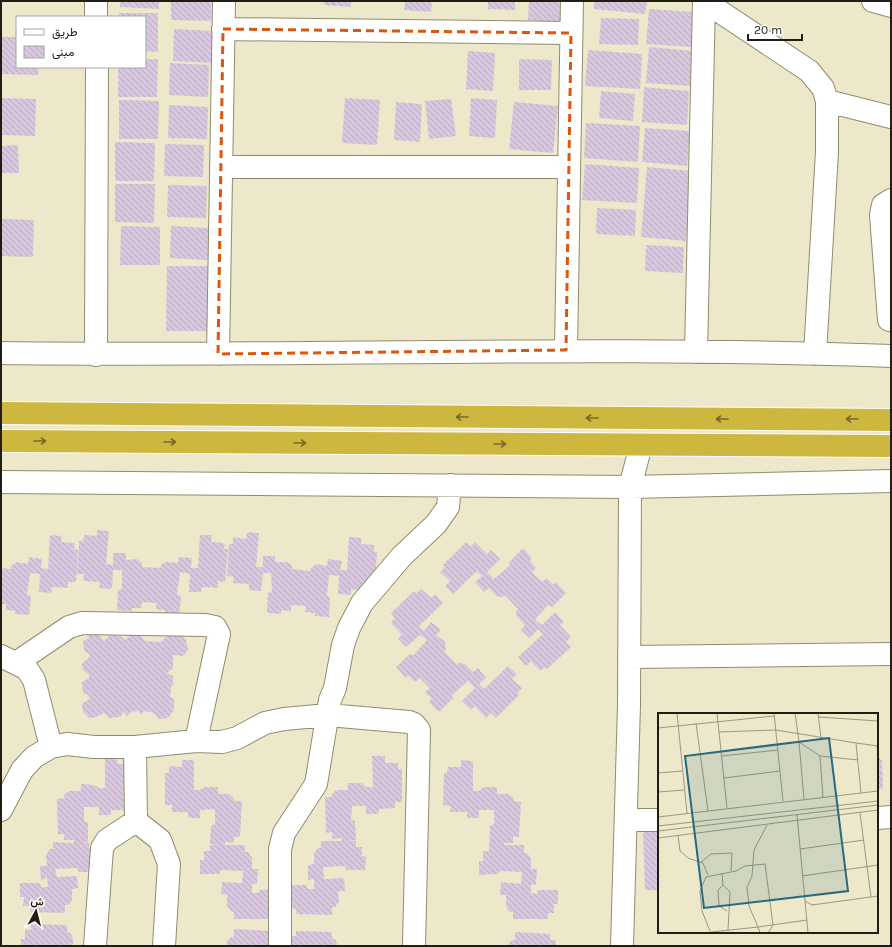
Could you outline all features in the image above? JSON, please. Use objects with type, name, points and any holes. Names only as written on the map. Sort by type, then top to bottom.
[{"type":"highway","points":[[1,413],[891,420]]},
{"type":"highway","points":[[1,441],[891,446]]},
{"type":"street","points":[[96,1],[96,16]]},
{"type":"street","points":[[218,354],[224,1]]},
{"type":"street","points":[[566,350],[572,1]]},
{"type":"street","points":[[704,1],[809,71],[823,88],[827,101],[827,152],[815,354]]},
{"type":"street","points":[[696,352],[704,1]]},
{"type":"street","points":[[873,1],[891,6]]},
{"type":"street","points":[[224,29],[571,33]]},
{"type":"street","points":[[96,354],[97,68]]},
{"type":"street","points":[[827,101],[891,118]]},
{"type":"street","points":[[222,166],[568,167]]},
{"type":"street","points":[[889,320],[881,215],[883,205],[891,200]]},
{"type":"street","points":[[1,353],[218,354],[566,350],[891,356]]},
{"type":"street","points":[[622,946],[627,820],[630,487],[641,445]]},
{"type":"street","points":[[1,482],[630,487],[891,481]]},
{"type":"street","points":[[280,946],[280,849],[284,833],[316,784],[330,700],[335,688],[343,645],[349,628],[362,602],[402,556],[436,524],[448,507],[450,485]]},
{"type":"street","points":[[8,659],[69,626],[82,623],[205,625],[215,627],[219,634],[196,741]]},
{"type":"street","points":[[629,657],[891,654]]},
{"type":"street","points":[[8,659],[27,669],[34,680],[51,747]]},
{"type":"street","points":[[1,810],[22,770],[34,757],[51,747],[67,744],[94,747],[135,747],[196,741],[222,742],[237,738],[266,723],[284,719],[328,715],[409,722],[414,724],[419,730],[414,946]]},
{"type":"street","points":[[135,747],[136,821]]},
{"type":"street","points":[[878,818],[891,818]]},
{"type":"street","points":[[627,820],[658,820]]},
{"type":"street","points":[[95,946],[102,848],[107,840],[136,821]]},
{"type":"street","points":[[136,821],[160,840],[169,864],[164,946]]},
{"type":"highlighted area","points":[[223,29],[571,33],[566,350],[218,354]]},
{"type":"building","points":[[120,1],[159,1],[159,9],[120,7]]},
{"type":"building","points":[[171,1],[211,1],[211,21],[171,20]]},
{"type":"building","points":[[324,1],[351,1],[351,7],[324,5]]},
{"type":"building","points":[[405,1],[432,1],[431,12],[404,10]]},
{"type":"building","points":[[488,1],[515,1],[515,10],[488,9]]},
{"type":"building","points":[[529,1],[564,1],[562,22],[528,20]]},
{"type":"building","points":[[594,1],[647,1],[645,14],[594,9]]},
{"type":"building","points":[[649,9],[694,12],[692,47],[646,44]]},
{"type":"building","points":[[119,13],[158,13],[158,52],[146,51],[146,16],[119,16]]},
{"type":"building","points":[[601,18],[639,19],[638,45],[599,44]]},
{"type":"building","points":[[174,29],[213,31],[212,63],[173,61]]},
{"type":"building","points":[[1,37],[16,37],[16,68],[39,68],[38,75],[1,74]]},
{"type":"building","points":[[649,47],[694,51],[691,86],[646,83]]},
{"type":"building","points":[[588,50],[642,54],[640,89],[585,86]]},
{"type":"building","points":[[468,51],[495,53],[493,91],[466,89]]},
{"type":"building","points":[[146,59],[158,59],[157,97],[118,97],[118,68],[146,68]]},
{"type":"building","points":[[519,59],[552,60],[551,90],[519,90]]},
{"type":"building","points":[[170,63],[209,65],[208,97],[169,95]]},
{"type":"building","points":[[644,87],[689,91],[687,125],[642,122]]},
{"type":"building","points":[[601,91],[635,94],[633,121],[599,118]]},
{"type":"building","points":[[1,98],[36,99],[35,136],[1,135]]},
{"type":"building","points":[[345,98],[380,100],[377,145],[342,143]]},
{"type":"building","points":[[471,98],[497,100],[495,138],[469,136]]},
{"type":"building","points":[[451,99],[456,136],[429,139],[425,101]]},
{"type":"building","points":[[119,100],[159,101],[158,139],[119,139]]},
{"type":"building","points":[[396,102],[422,104],[420,142],[394,140]]},
{"type":"building","points":[[514,102],[558,106],[553,153],[509,149]]},
{"type":"building","points":[[169,105],[208,107],[207,139],[168,138]]},
{"type":"building","points":[[586,123],[640,126],[638,162],[584,158]]},
{"type":"building","points":[[645,128],[690,131],[687,166],[642,162]]},
{"type":"building","points":[[115,142],[155,143],[154,181],[115,181]]},
{"type":"building","points":[[165,144],[204,145],[203,177],[164,176]]},
{"type":"building","points":[[18,145],[19,173],[1,173],[1,146]]},
{"type":"building","points":[[585,164],[639,168],[637,203],[582,200]]},
{"type":"building","points":[[647,167],[692,171],[686,241],[641,237]]},
{"type":"building","points":[[115,184],[155,184],[154,223],[115,222]]},
{"type":"building","points":[[168,185],[207,186],[206,218],[167,217]]},
{"type":"building","points":[[597,208],[636,210],[635,236],[596,234]]},
{"type":"building","points":[[1,219],[34,220],[33,257],[1,256]]},
{"type":"building","points":[[121,226],[160,227],[160,265],[120,265]]},
{"type":"building","points":[[171,226],[210,228],[208,260],[170,258]]},
{"type":"building","points":[[646,245],[684,247],[683,273],[645,271]]},
{"type":"building","points":[[167,266],[210,266],[209,331],[166,331]]},
{"type":"building","points":[[97,530],[109,531],[106,564],[113,565],[113,553],[126,553],[126,560],[137,559],[142,563],[142,567],[161,568],[161,565],[166,562],[178,563],[179,557],[192,558],[191,568],[198,568],[200,535],[212,535],[211,542],[225,543],[224,549],[228,549],[225,582],[218,581],[218,588],[202,587],[201,592],[189,592],[190,574],[180,572],[177,594],[181,596],[179,615],[165,614],[165,610],[156,609],[156,603],[142,602],[141,608],[132,608],[132,611],[117,610],[118,591],[122,589],[122,570],[113,570],[112,589],[99,588],[100,582],[83,581],[84,574],[77,574],[79,541],[83,541],[84,535],[97,536]]},
{"type":"building","points":[[247,532],[259,533],[256,567],[263,567],[263,556],[275,556],[275,562],[287,562],[292,566],[292,569],[310,571],[316,564],[327,566],[328,559],[342,561],[340,570],[347,571],[349,537],[361,538],[361,544],[374,545],[374,552],[377,552],[375,584],[368,591],[351,589],[351,595],[338,594],[339,576],[329,575],[327,596],[330,598],[329,617],[315,616],[315,613],[305,612],[306,606],[291,605],[291,611],[281,610],[281,614],[267,613],[268,593],[272,592],[271,573],[263,573],[261,591],[249,590],[249,584],[233,583],[234,577],[227,576],[229,544],[233,544],[233,537],[246,539]]},
{"type":"building","points":[[50,535],[62,536],[61,542],[75,543],[74,549],[78,550],[76,582],[68,582],[68,588],[52,587],[51,593],[39,592],[40,574],[30,573],[27,594],[31,596],[29,615],[15,614],[15,611],[6,610],[6,604],[1,604],[1,568],[11,569],[11,566],[17,562],[28,564],[29,557],[42,559],[41,568],[48,569]]},
{"type":"building","points":[[466,542],[471,547],[475,542],[487,554],[491,550],[500,559],[487,572],[494,579],[510,565],[509,562],[523,548],[532,558],[530,561],[536,568],[532,572],[542,582],[547,578],[553,585],[556,582],[566,593],[552,607],[548,605],[535,620],[542,625],[555,612],[564,622],[560,625],[571,637],[566,642],[571,647],[547,669],[545,667],[540,671],[531,661],[526,666],[518,657],[543,634],[538,629],[530,638],[521,630],[525,625],[517,617],[516,611],[518,609],[505,595],[503,597],[496,596],[489,588],[484,592],[475,582],[482,576],[477,571],[453,594],[445,586],[450,581],[440,572],[445,567],[443,565]]},
{"type":"building","points":[[421,589],[431,598],[435,594],[443,603],[419,626],[424,631],[431,622],[441,630],[436,635],[445,642],[446,649],[444,651],[457,665],[459,663],[465,664],[473,672],[478,668],[486,678],[479,684],[484,689],[508,666],[517,674],[512,679],[522,688],[517,693],[519,695],[496,718],[491,713],[486,718],[475,706],[471,710],[462,701],[475,688],[468,681],[452,695],[453,698],[439,712],[429,702],[432,699],[425,692],[430,688],[420,678],[415,682],[408,675],[406,678],[396,667],[410,654],[414,655],[427,640],[420,635],[406,647],[398,638],[402,635],[391,623],[395,618],[391,613],[414,591],[417,593]]},
{"type":"building","points":[[89,635],[99,635],[104,641],[110,635],[119,635],[125,640],[130,635],[140,635],[145,641],[161,642],[168,635],[183,636],[186,640],[188,650],[183,656],[173,655],[173,668],[167,673],[173,676],[173,685],[171,687],[170,697],[174,699],[174,710],[168,718],[159,719],[154,713],[144,711],[141,714],[138,711],[131,712],[127,716],[124,711],[120,717],[109,718],[104,713],[96,717],[89,718],[83,712],[82,704],[89,699],[89,695],[83,693],[82,682],[89,678],[89,675],[83,670],[82,663],[89,658],[89,654],[84,650],[83,641],[88,639]]},
{"type":"building","points":[[372,756],[385,756],[385,763],[398,763],[398,769],[402,769],[402,802],[395,802],[395,808],[379,809],[378,814],[366,814],[366,806],[352,806],[351,820],[355,821],[356,840],[346,841],[356,841],[356,847],[362,847],[362,856],[366,857],[365,870],[347,870],[345,866],[323,867],[324,879],[344,878],[345,891],[338,891],[339,902],[335,907],[332,907],[332,915],[296,914],[296,909],[290,908],[287,885],[306,885],[308,889],[314,889],[314,879],[308,880],[308,865],[314,864],[314,853],[318,848],[321,848],[321,841],[342,841],[342,838],[332,839],[332,832],[326,833],[325,797],[332,797],[332,794],[337,790],[348,790],[348,783],[362,783],[366,787],[373,787]]},
{"type":"building","points":[[878,757],[882,761],[883,789],[878,789]]},
{"type":"building","points":[[105,758],[117,758],[117,764],[130,764],[127,810],[111,810],[111,815],[99,815],[99,807],[84,807],[84,821],[88,823],[88,842],[83,843],[89,843],[89,848],[95,848],[98,872],[79,872],[77,868],[55,869],[57,877],[77,876],[78,888],[72,889],[72,900],[68,905],[65,905],[65,913],[30,912],[30,906],[23,906],[24,897],[20,897],[20,883],[40,883],[41,887],[48,887],[47,877],[41,881],[40,866],[47,866],[46,855],[50,849],[53,849],[53,842],[74,843],[74,840],[64,840],[64,834],[58,834],[57,799],[65,798],[64,795],[69,791],[81,791],[81,784],[105,788]]},
{"type":"building","points":[[182,760],[194,760],[194,790],[200,790],[205,787],[218,787],[218,794],[229,794],[234,798],[234,801],[242,801],[240,837],[234,837],[234,843],[225,842],[225,845],[245,845],[245,852],[248,852],[252,858],[252,869],[258,869],[257,884],[252,884],[252,893],[258,893],[260,890],[279,889],[269,919],[234,919],[234,912],[227,906],[227,895],[221,894],[222,882],[242,883],[243,871],[221,870],[219,874],[200,874],[200,860],[204,860],[204,851],[210,851],[210,845],[219,845],[210,844],[211,826],[215,824],[215,809],[200,810],[200,818],[188,818],[188,812],[172,812],[172,805],[165,805],[165,773],[169,773],[169,766],[182,767]]},
{"type":"building","points":[[461,760],[473,761],[473,791],[479,791],[484,787],[497,787],[497,794],[508,794],[514,798],[513,801],[521,802],[519,837],[513,837],[513,843],[504,843],[504,845],[524,845],[524,853],[527,853],[531,858],[531,869],[537,869],[536,885],[531,884],[531,893],[537,894],[538,890],[558,890],[558,904],[554,904],[554,913],[548,913],[548,919],[513,919],[513,912],[510,912],[506,907],[506,895],[500,895],[501,882],[521,884],[522,872],[500,871],[498,874],[479,875],[479,861],[483,861],[483,851],[489,851],[490,826],[494,824],[494,810],[479,810],[479,818],[467,818],[467,812],[450,812],[451,806],[443,805],[444,773],[447,773],[448,767],[461,767]]},
{"type":"building","points":[[643,832],[658,832],[658,890],[645,890]]},
{"type":"building","points":[[31,924],[67,925],[67,932],[70,933],[73,938],[73,946],[21,946],[21,939],[25,939],[25,929],[31,930]]},
{"type":"building","points":[[234,929],[270,931],[275,946],[227,946],[227,942],[231,937],[234,937]]},
{"type":"building","points":[[296,931],[332,932],[332,939],[335,939],[338,946],[290,946],[290,936],[296,936]]},
{"type":"building","points":[[515,932],[550,934],[550,940],[556,940],[556,946],[507,946],[512,940],[515,940]]}]
